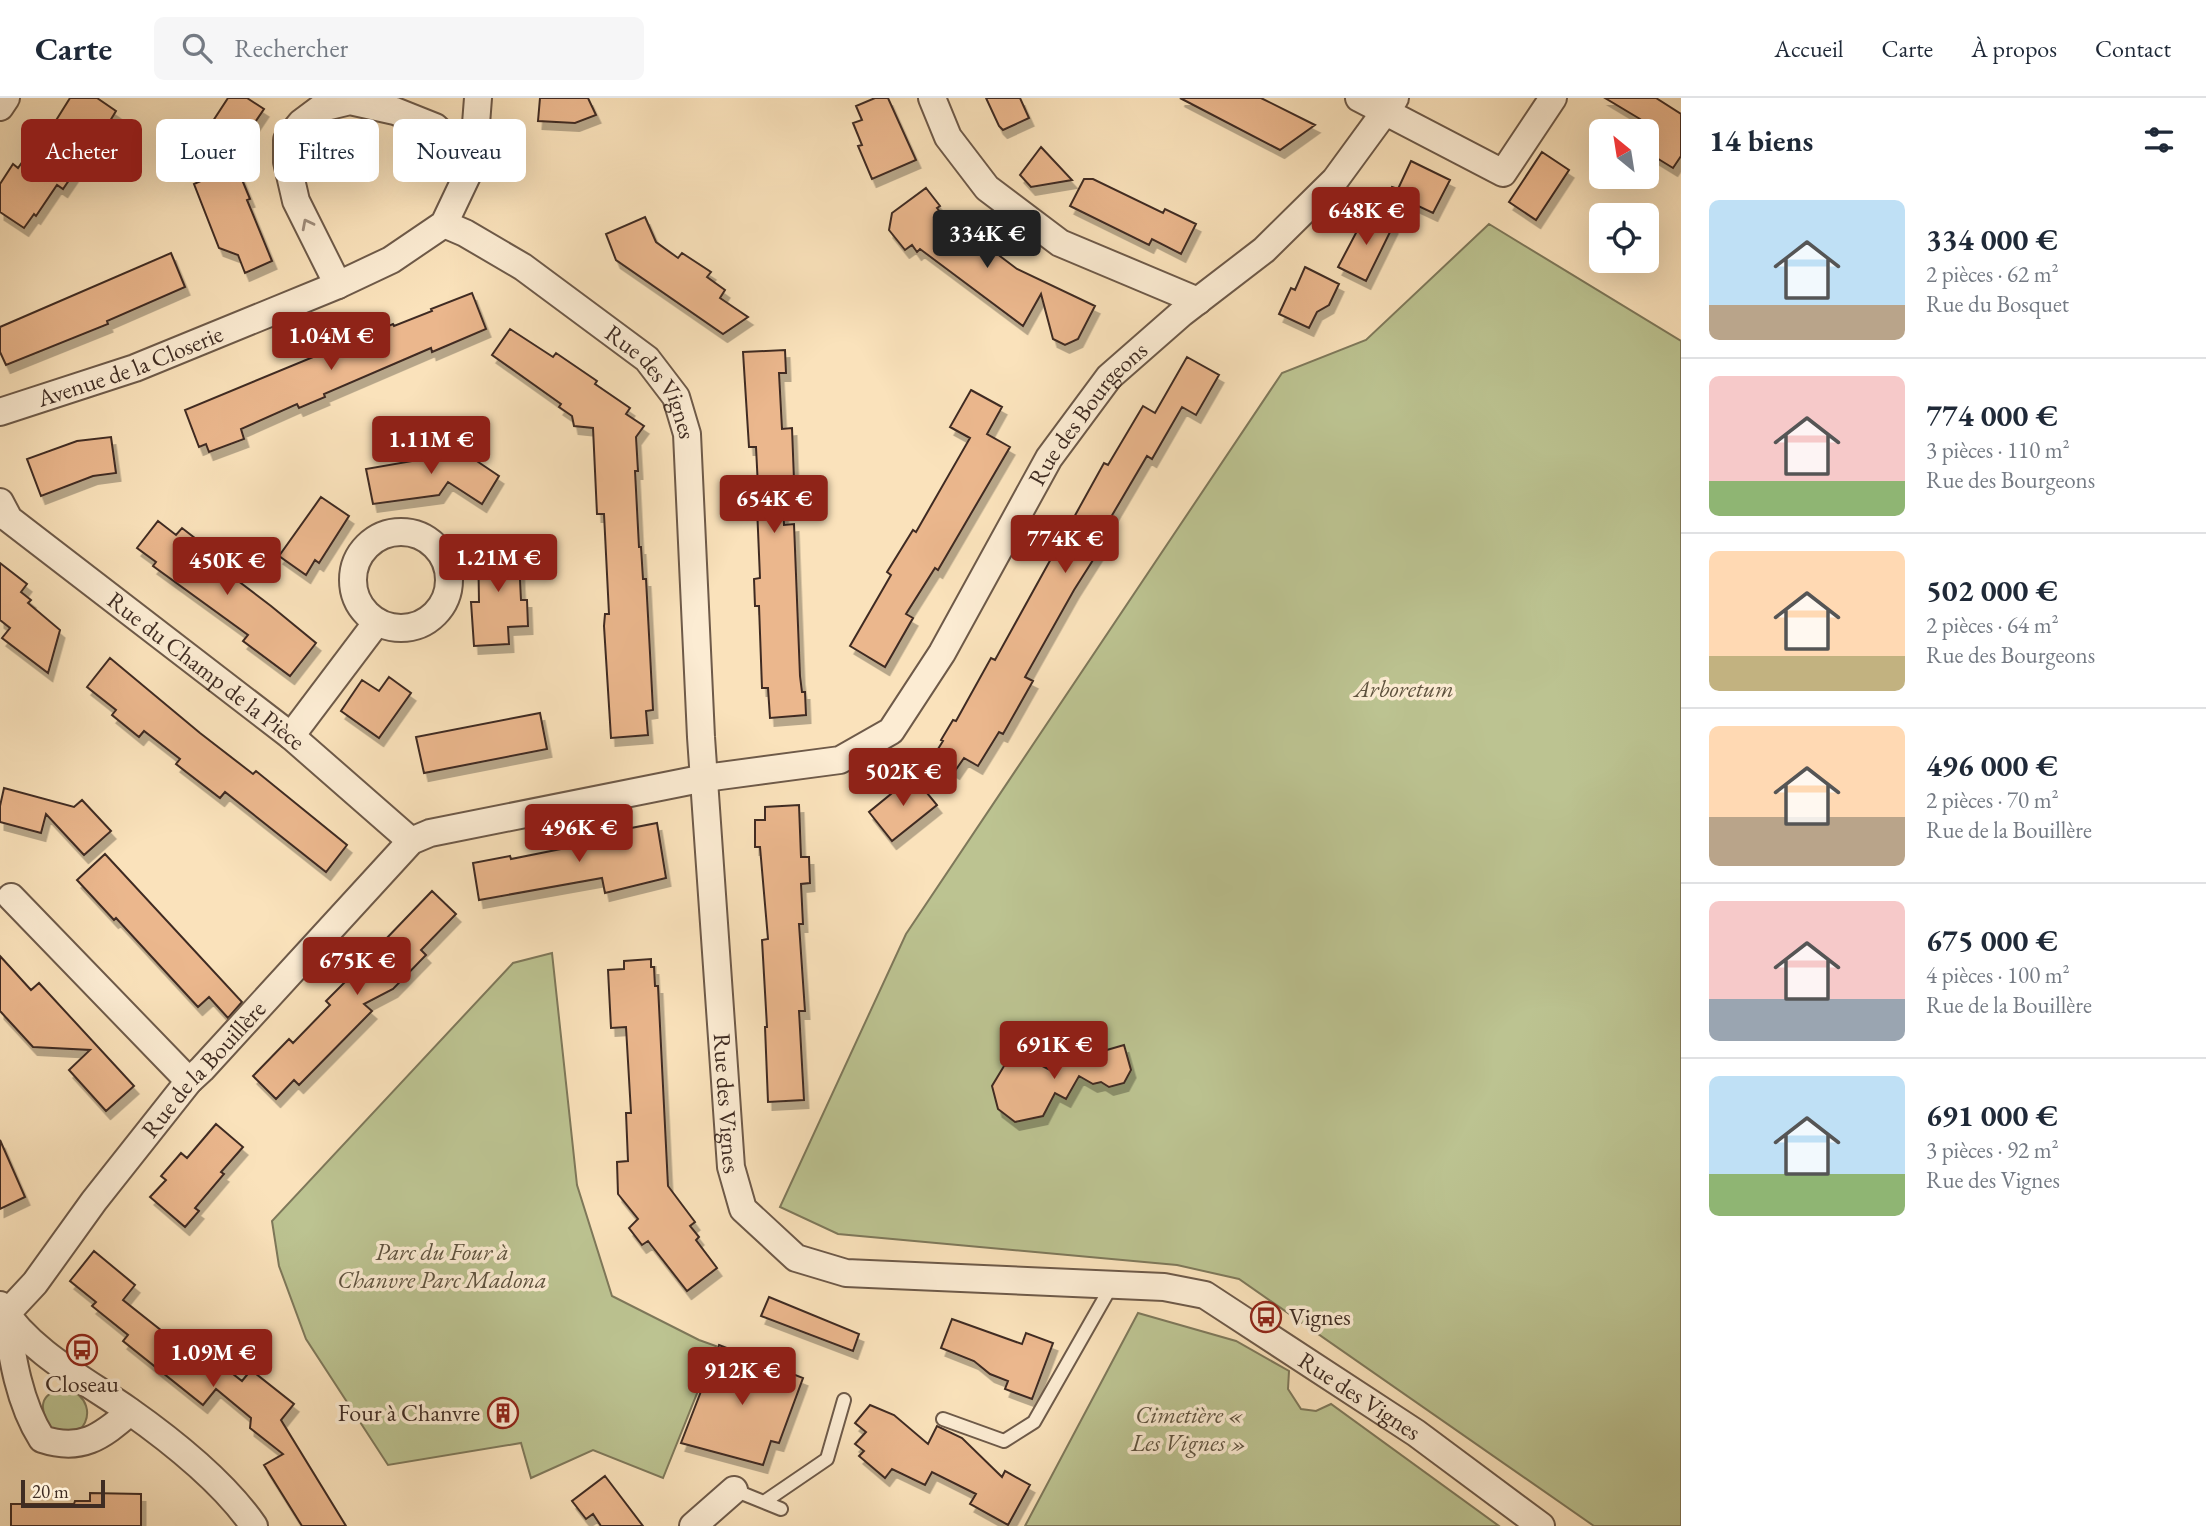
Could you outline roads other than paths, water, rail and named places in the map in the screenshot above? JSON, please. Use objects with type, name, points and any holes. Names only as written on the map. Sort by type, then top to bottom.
[{"type":"street","points":[[0,107],[6,98]]},
{"type":"street","points":[[476,119],[478,98]]},
{"type":"street","points":[[932,98],[948,137],[987,188],[1060,243],[1198,301]]},
{"type":"street","points":[[1359,98],[1390,105],[1503,173],[1552,98]]},
{"type":"street","points":[[338,285],[296,201],[287,162],[287,140],[301,123],[321,108],[350,101],[394,111],[414,119]]},
{"type":"street","name":"Rue des Bourgeons","points":[[705,778],[840,760],[891,731],[942,653],[1049,458],[1108,377],[1198,301],[1264,250],[1335,180],[1390,105]]},
{"type":"street","points":[[444,224],[464,182]]},
{"type":"street","name":"Avenue de la Closerie","points":[[0,412],[135,368],[338,285],[391,260],[444,224]]},
{"type":"street","name":"Rue des Vignes","points":[[444,224],[466,233],[523,267],[647,359],[676,397],[687,435],[705,778],[731,1167],[743,1209],[796,1258],[846,1273],[1164,1287],[1205,1295],[1416,1433],[1541,1526]]},
{"type":"street","name":"Rue du Champ de la Pièce","points":[[0,502],[9,519],[290,736],[411,841]]},
{"type":"street","points":[[290,736],[377,622]]},
{"type":"street","name":"Rue de la Bouillère","points":[[3,1310],[35,1283],[94,1200],[190,1080],[411,841],[456,827],[705,778]]},
{"type":"street","points":[[11,897],[190,1080]]},
{"type":"street","points":[[3,1310],[29,1418],[42,1439],[61,1446],[84,1443],[105,1434],[130,1412]]},
{"type":"street","points":[[3,1310],[56,1363],[187,1454],[244,1512],[254,1526]]},
{"type":"street","points":[[693,1526],[734,1490]]},
{"type":"lane","points":[[943,1419],[1004,1441],[1034,1422],[1112,1285]]},
{"type":"lane","points":[[764,1502],[827,1459],[844,1400]]},
{"type":"lane","points":[[734,1490],[781,1509]]},
{"type":"place","name":"Vignes","points":[[1266,1317]]},
{"type":"place","name":"Closeau","points":[[82,1350]]},
{"type":"place","name":"Four à Chanvre","points":[[503,1413]]},
{"type":"park label","name":"Arboretum","points":[[1404,689]]},
{"type":"park label","name":"Parc du Four à Chanvre Parc Madona","points":[[442,1266]]},
{"type":"park label","name":"Cimetière « Les Vignes »","points":[[1189,1429]]}]
